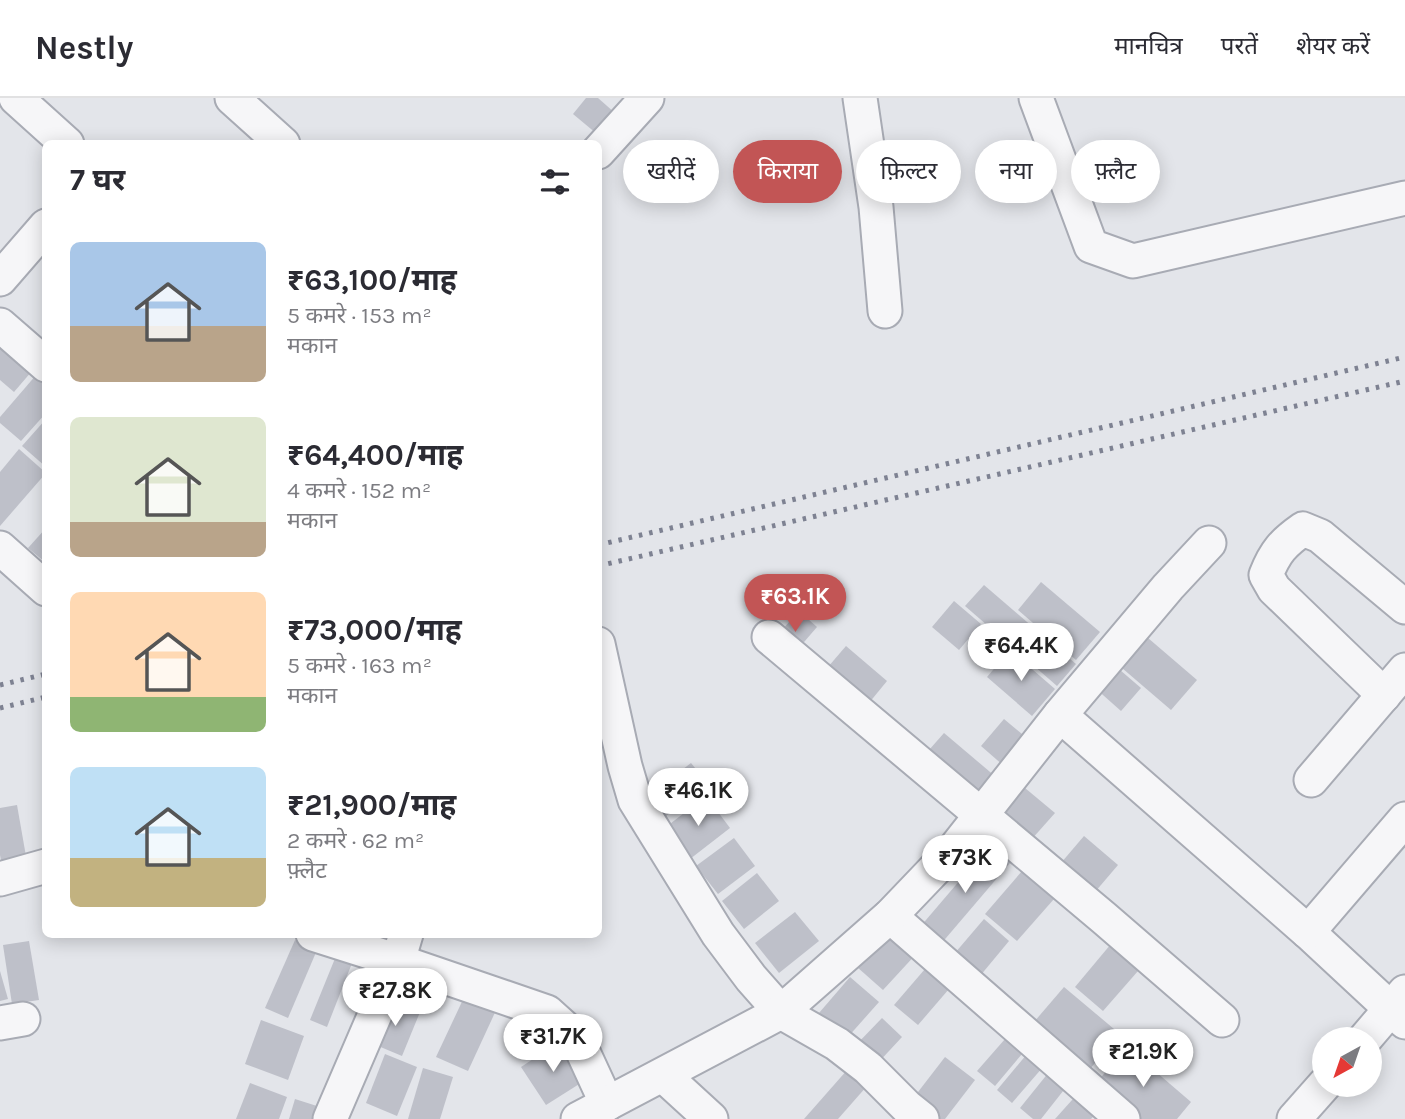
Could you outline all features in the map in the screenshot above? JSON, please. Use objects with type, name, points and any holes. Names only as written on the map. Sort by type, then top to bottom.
[{"type":"street","points":[[16,98],[63,140]]},
{"type":"street","points":[[232,98],[279,140]]},
{"type":"street","points":[[602,148],[647,98]]},
{"type":"street","points":[[860,98],[876,207],[885,311]]},
{"type":"street","points":[[1036,98],[1091,246],[1133,261],[1405,198]]},
{"type":"street","points":[[0,278],[42,231]]},
{"type":"street","points":[[0,325],[42,362]]},
{"type":"street","points":[[1384,695],[1273,589],[1266,575],[1273,557],[1288,539],[1303,529],[1320,536],[1405,607]]},
{"type":"street","points":[[338,938],[402,948],[547,1012],[577,1039],[593,1112],[781,1012],[890,916],[956,847],[1060,715],[1168,587],[1209,543]]},
{"type":"street","points":[[0,548],[42,585]]},
{"type":"street","points":[[769,637],[1222,1020]]},
{"type":"street","points":[[1311,780],[1405,670]]},
{"type":"street","points":[[602,679],[612,767],[718,934],[781,1012],[837,1044],[868,1068],[909,1115]]},
{"type":"street","points":[[1060,715],[1308,932],[1401,1008],[1379,1027]]},
{"type":"street","points":[[1308,932],[1405,819]]},
{"type":"street","points":[[0,879],[42,867]]},
{"type":"street","points":[[890,916],[1123,1119]]},
{"type":"street","points":[[330,1119],[402,948]]},
{"type":"street","points":[[663,1075],[711,1119]]},
{"type":"street","points":[[1294,1119],[1313,1097]]},
{"type":"building","points":[[586,98],[598,98],[615,113],[597,134],[573,114]]},
{"type":"building","points":[[0,330],[38,364],[14,392],[0,380]]},
{"type":"building","points":[[42,368],[42,417],[21,441],[0,423],[0,417]]},
{"type":"building","points":[[42,424],[42,464],[22,446]]},
{"type":"building","points":[[19,449],[42,469],[42,478],[0,526],[0,472]]},
{"type":"building","points":[[42,532],[42,560],[28,548]]},
{"type":"building","points":[[1041,582],[1100,632],[1076,660],[1018,610]]},
{"type":"building","points":[[984,585],[1076,664],[1057,686],[965,606]]},
{"type":"building","points":[[954,601],[981,624],[959,650],[932,627]]},
{"type":"building","points":[[799,611],[817,627],[792,656],[773,640]]},
{"type":"building","points":[[1141,632],[1197,680],[1171,710],[1115,662]]},
{"type":"building","points":[[846,646],[887,681],[864,709],[822,674]]},
{"type":"building","points":[[1010,650],[1055,689],[1032,716],[987,677]]},
{"type":"building","points":[[1113,664],[1141,688],[1121,711],[1094,687]]},
{"type":"building","points":[[1004,719],[1028,739],[1004,766],[981,746]]},
{"type":"building","points":[[944,733],[996,777],[974,803],[922,758]]},
{"type":"building","points":[[691,763],[708,784],[662,819],[645,798]]},
{"type":"building","points":[[1019,783],[1055,813],[1023,849],[988,819]]},
{"type":"building","points":[[706,796],[730,828],[690,859],[666,827]]},
{"type":"building","points":[[17,805],[27,862],[2,866],[0,808]]},
{"type":"building","points":[[1084,836],[1118,865],[1089,899],[1055,870]]},
{"type":"building","points":[[734,838],[755,866],[718,894],[696,866]]},
{"type":"building","points":[[990,845],[1010,863],[940,945],[920,927]]},
{"type":"building","points":[[1022,871],[1054,899],[1017,941],[985,914]]},
{"type":"building","points":[[757,873],[779,901],[744,929],[722,901]]},
{"type":"building","points":[[795,912],[819,941],[779,973],[755,943]]},
{"type":"building","points":[[984,919],[1009,941],[975,982],[949,960]]},
{"type":"building","points":[[891,929],[918,952],[883,990],[857,967]]},
{"type":"building","points":[[1116,938],[1145,963],[1103,1011],[1075,987]]},
{"type":"building","points":[[295,940],[317,950],[288,1018],[265,1008]]},
{"type":"building","points":[[29,941],[39,1000],[12,1004],[3,945]]},
{"type":"building","points":[[338,951],[354,958],[327,1027],[310,1020]]},
{"type":"building","points":[[931,962],[955,982],[918,1025],[894,1005]]},
{"type":"building","points":[[0,971],[8,999],[0,1001]]},
{"type":"building","points":[[850,977],[879,1002],[847,1038],[819,1013]]},
{"type":"building","points":[[1064,987],[1120,1034],[1083,1077],[1028,1029]]},
{"type":"building","points":[[467,991],[498,1006],[468,1071],[436,1057]]},
{"type":"building","points":[[389,999],[420,1012],[402,1056],[371,1043]]},
{"type":"building","points":[[882,1018],[902,1037],[876,1065],[855,1046]]},
{"type":"building","points":[[261,1020],[304,1036],[288,1080],[245,1064]]},
{"type":"building","points":[[1005,1039],[1022,1054],[995,1086],[977,1071]]},
{"type":"building","points":[[559,1042],[584,1081],[546,1105],[521,1067]]},
{"type":"building","points":[[1127,1047],[1191,1102],[1177,1119],[1140,1119],[1097,1082]]},
{"type":"building","points":[[385,1054],[417,1067],[397,1116],[366,1103]]},
{"type":"building","points":[[1027,1054],[1043,1067],[1012,1103],[997,1090]]},
{"type":"building","points":[[945,1057],[975,1080],[945,1119],[927,1119],[908,1105]]},
{"type":"building","points":[[423,1068],[453,1077],[440,1119],[408,1119]]},
{"type":"building","points":[[848,1069],[867,1086],[838,1119],[804,1119]]},
{"type":"building","points":[[1049,1072],[1067,1086],[1041,1119],[1033,1119],[1020,1108]]},
{"type":"building","points":[[250,1083],[287,1097],[279,1119],[236,1119]]},
{"type":"building","points":[[1081,1090],[1101,1108],[1091,1119],[1055,1119]]},
{"type":"building","points":[[295,1099],[320,1107],[316,1119],[289,1119]]},
{"type":"railway","points":[[602,544],[1405,357]]},
{"type":"railway","points":[[602,565],[1405,381]]},
{"type":"railway","points":[[0,685],[42,675]]},
{"type":"railway","points":[[0,708],[42,698]]}]
